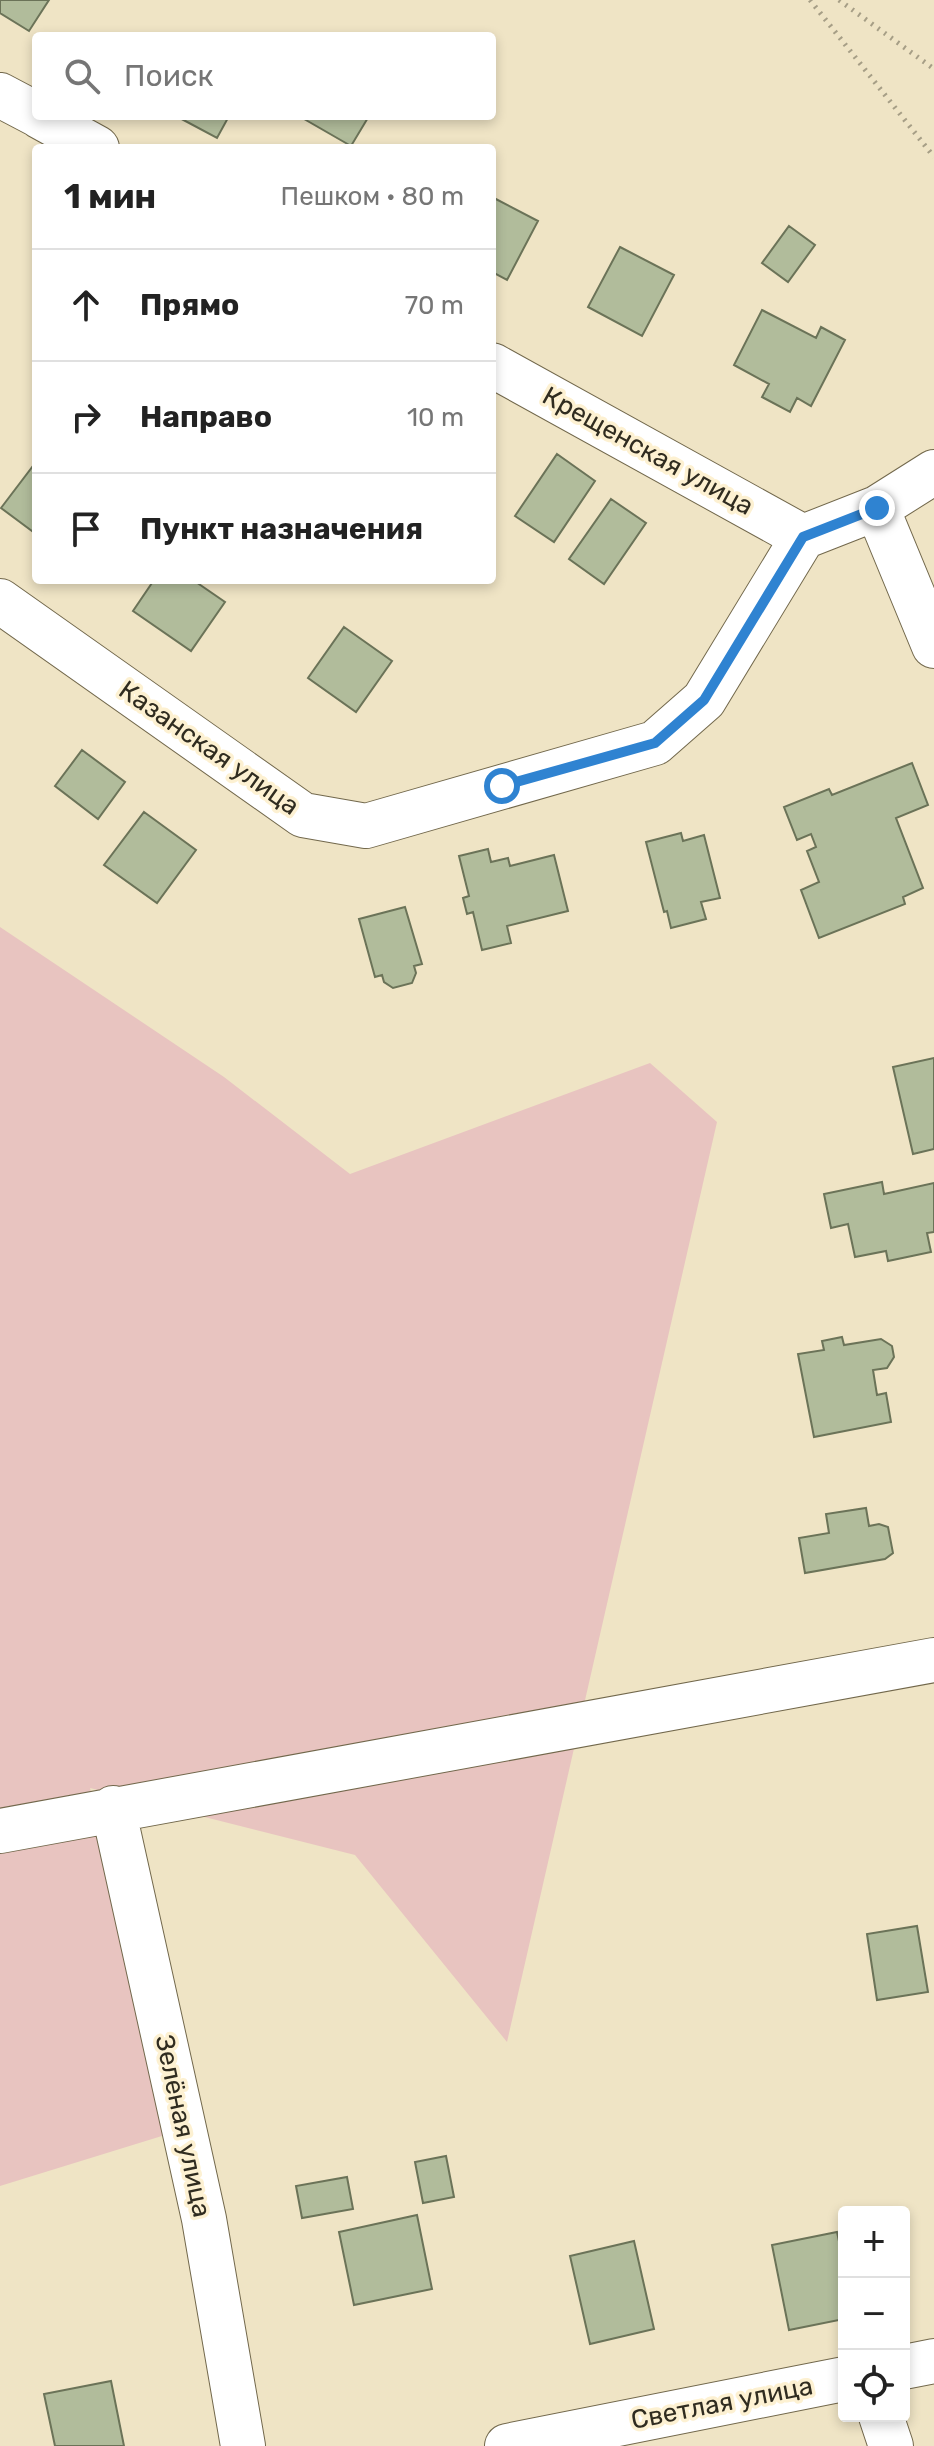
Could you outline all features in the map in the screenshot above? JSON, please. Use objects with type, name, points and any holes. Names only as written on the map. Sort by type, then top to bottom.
[{"type":"street","points":[[0,95],[32,112]]},
{"type":"street","points":[[47,120],[90,144]]},
{"type":"street","name":"Крещенская улица","points":[[496,367],[803,537]]},
{"type":"street","points":[[803,537],[877,508],[934,472]]},
{"type":"street","points":[[877,508],[934,646]]},
{"type":"street","name":"Казанская улица","points":[[0,601],[303,815],[366,826],[655,743],[704,700],[803,537]]},
{"type":"street","points":[[0,1831],[934,1660]]},
{"type":"street","name":"Зелёная улица","points":[[113,1808],[204,2219],[243,2446]]},
{"type":"street","points":[[910,2366],[934,2361]]},
{"type":"street","name":"Светлая улица","points":[[507,2446],[838,2380]]},
{"type":"street","points":[[883,2422],[891,2446]]},
{"type":"path","points":[[810,0],[934,157]]},
{"type":"path","points":[[839,0],[934,69]]},
{"type":"shaded area","points":[[0,927],[224,1077],[350,1174],[650,1063],[717,1122],[507,2042],[355,1855],[90,1788],[191,2127],[0,2186]]},
{"type":"building","points":[[0,0],[49,0],[29,31],[0,13]]},
{"type":"building","points":[[183,120],[227,120],[217,138]]},
{"type":"building","points":[[306,120],[367,120],[352,144]]},
{"type":"building","points":[[496,199],[538,221],[507,280],[496,274]]},
{"type":"building","points":[[789,226],[815,245],[788,282],[762,263]]},
{"type":"building","points":[[620,247],[674,275],[642,336],[588,307]]},
{"type":"building","points":[[762,310],[816,338],[821,327],[845,340],[811,406],[797,398],[790,412],[762,397],[769,384],[734,365]]},
{"type":"building","points":[[557,454],[595,481],[554,542],[515,516]]},
{"type":"building","points":[[32,467],[32,531],[1,508]]},
{"type":"building","points":[[611,499],[646,523],[604,584],[569,559]]},
{"type":"building","points":[[151,584],[199,584],[225,602],[191,651],[133,611]]},
{"type":"building","points":[[344,627],[392,661],[356,712],[308,678]]},
{"type":"building","points":[[82,750],[125,782],[98,819],[55,786]]},
{"type":"building","points":[[912,763],[928,805],[896,818],[923,888],[903,897],[905,904],[819,938],[801,890],[819,882],[807,851],[816,847],[811,834],[797,840],[784,807],[829,789],[832,795]]},
{"type":"building","points":[[144,812],[196,850],[157,903],[104,865]]},
{"type":"building","points":[[681,833],[683,841],[704,835],[720,898],[701,902],[706,919],[671,928],[646,842]]},
{"type":"building","points":[[488,849],[491,862],[508,858],[510,866],[554,855],[568,911],[507,926],[511,943],[482,950],[473,912],[467,914],[463,898],[469,896],[459,856]]},
{"type":"building","points":[[405,907],[422,964],[414,966],[416,973],[412,983],[393,988],[384,982],[382,975],[375,977],[359,919]]},
{"type":"building","points":[[934,1058],[934,1149],[913,1154],[893,1067]]},
{"type":"building","points":[[882,1182],[884,1194],[934,1183],[934,1232],[927,1233],[931,1252],[888,1261],[886,1251],[855,1257],[848,1224],[831,1228],[824,1194]]},
{"type":"building","points":[[842,1337],[844,1345],[881,1339],[892,1346],[894,1357],[887,1368],[873,1370],[877,1395],[886,1393],[891,1422],[814,1437],[798,1354],[824,1350],[822,1341]]},
{"type":"building","points":[[866,1508],[869,1526],[879,1524],[888,1527],[893,1553],[885,1559],[805,1573],[799,1538],[829,1533],[826,1514]]},
{"type":"building","points":[[917,1926],[928,1992],[877,2000],[867,1934]]},
{"type":"building","points":[[446,2156],[454,2197],[423,2203],[415,2162]]},
{"type":"building","points":[[347,2177],[353,2209],[302,2218],[296,2186]]},
{"type":"building","points":[[417,2215],[432,2289],[354,2305],[339,2232]]},
{"type":"building","points":[[837,2232],[838,2320],[789,2330],[772,2245]]},
{"type":"building","points":[[634,2241],[654,2329],[590,2344],[570,2256]]},
{"type":"building","points":[[111,2381],[124,2446],[55,2446],[44,2394]]},
{"type":"route","points":[[502,786],[655,743],[704,700],[803,537],[877,508]]}]
